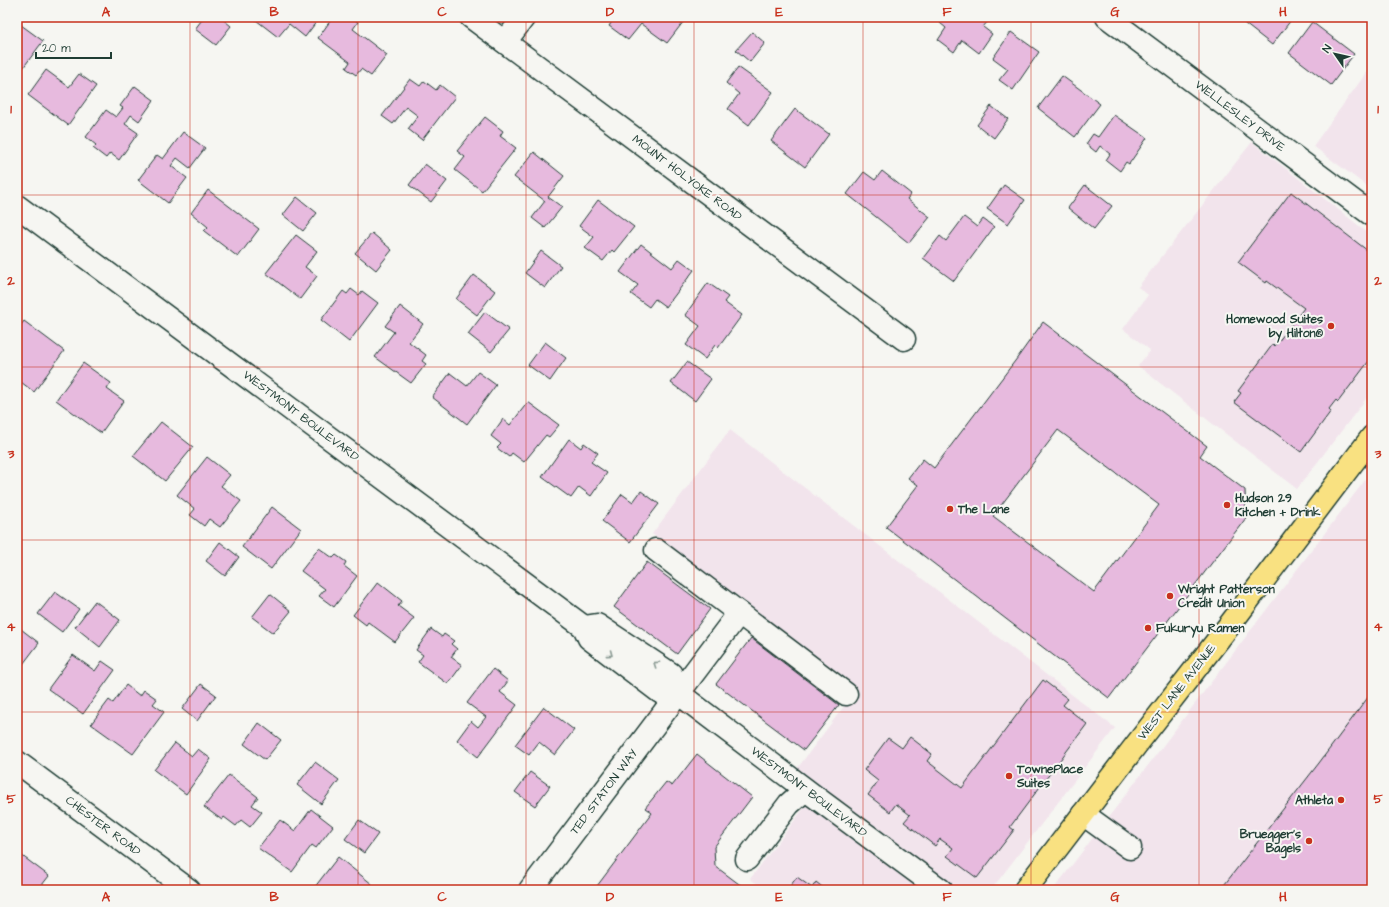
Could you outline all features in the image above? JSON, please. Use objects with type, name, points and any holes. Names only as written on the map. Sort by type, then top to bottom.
[{"type":"main road","name":"WEST LANE AVENUE","points":[[1025,890],[1228,627],[1372,436]]},
{"type":"street","name":"MOUNT HOLYOKE ROAD","points":[[471,17],[904,339]]},
{"type":"street","points":[[505,42],[524,17]]},
{"type":"street","name":"WELLESLEY DRIVE","points":[[1107,17],[1372,215]]},
{"type":"street","name":"WESTMONT BOULEVARD","points":[[17,206],[584,627],[589,638],[660,692],[678,693],[805,790],[941,890]]},
{"type":"street","points":[[656,550],[846,694]]},
{"type":"street","name":"TED STATON WAY","points":[[530,890],[739,613]]},
{"type":"street","name":"CHESTER ROAD","points":[[17,762],[189,890]]},
{"type":"street","points":[[747,860],[789,804],[805,790]]},
{"type":"street","points":[[1083,814],[1130,848]]},
{"type":"shaded area","points":[[1372,65],[1372,190],[1313,146]]},
{"type":"shaded area","points":[[1252,142],[1372,236],[1372,391],[1297,489],[1138,366],[1150,350],[1123,329],[1148,295],[1138,287]]},
{"type":"shaded area","points":[[730,430],[1115,728],[991,890],[766,890],[750,879],[813,796],[790,778],[857,689],[652,534]]},
{"type":"shaded area","points":[[1372,471],[1372,890],[1053,890],[1114,810]]},
{"type":"building","points":[[204,17],[220,17],[231,26],[216,45],[195,29]]},
{"type":"building","points":[[252,17],[320,17],[305,37],[289,24],[278,37]]},
{"type":"building","points":[[333,17],[351,17],[358,22],[353,29],[387,55],[371,76],[361,69],[356,75],[346,68],[350,62],[318,38]]},
{"type":"building","points":[[615,17],[687,17],[667,43],[641,24],[628,40],[609,26]]},
{"type":"building","points":[[944,17],[982,17],[988,21],[983,27],[992,34],[979,53],[962,40],[954,52],[938,40],[946,28],[940,23]]},
{"type":"building","points":[[1242,17],[1287,17],[1291,20],[1272,45],[1240,20]]},
{"type":"building","points":[[17,22],[43,41],[17,76]]},
{"type":"building","points":[[1312,22],[1354,54],[1331,85],[1289,53]]},
{"type":"building","points":[[752,32],[765,43],[750,62],[736,50]]},
{"type":"building","points":[[1011,32],[1039,52],[1013,90],[999,80],[1008,69],[993,58]]},
{"type":"building","points":[[738,67],[773,92],[749,125],[728,109],[739,94],[726,83]]},
{"type":"building","points":[[46,70],[69,87],[79,74],[96,86],[68,125],[28,95]]},
{"type":"building","points":[[1062,76],[1100,104],[1075,137],[1038,108]]},
{"type":"building","points":[[410,79],[420,86],[424,81],[436,90],[440,85],[455,97],[422,140],[408,129],[418,116],[406,107],[393,124],[382,116]]},
{"type":"building","points":[[135,86],[154,100],[139,121],[131,115],[125,124],[138,133],[119,160],[110,153],[106,158],[93,148],[96,145],[86,137],[106,110],[116,117],[123,108],[120,106]]},
{"type":"building","points":[[991,106],[1008,119],[994,138],[977,125]]},
{"type":"building","points":[[795,109],[829,134],[805,167],[771,141]]},
{"type":"building","points":[[1114,115],[1147,138],[1129,164],[1126,162],[1120,171],[1106,160],[1110,154],[1100,146],[1096,152],[1086,144],[1093,134],[1098,137]]},
{"type":"building","points":[[485,117],[503,131],[500,136],[516,148],[482,191],[455,170],[465,157],[457,151]]},
{"type":"building","points":[[183,132],[205,148],[190,168],[177,158],[171,166],[187,178],[168,203],[138,180],[157,155],[163,159]]},
{"type":"building","points":[[534,152],[564,176],[548,197],[562,207],[545,228],[532,218],[545,201],[514,177]]},
{"type":"building","points":[[425,164],[447,181],[431,202],[409,185]]},
{"type":"building","points":[[882,171],[911,194],[907,199],[930,217],[909,243],[847,194],[864,172],[875,180]]},
{"type":"building","points":[[1004,185],[1025,200],[1008,224],[987,209]]},
{"type":"building","points":[[1085,185],[1112,206],[1094,229],[1068,208]]},
{"type":"building","points":[[208,190],[259,229],[238,257],[204,231],[208,227],[191,213]]},
{"type":"building","name":"Homewood Suites by Hilton®","points":[[1291,192],[1372,254],[1372,357],[1338,402],[1336,400],[1329,409],[1331,411],[1301,452],[1234,402],[1241,393],[1238,391],[1273,344],[1275,346],[1304,308],[1267,281],[1266,283],[1238,262]]},
{"type":"building","points":[[297,197],[317,213],[303,231],[283,215]]},
{"type":"building","points":[[598,200],[634,227],[614,252],[612,250],[603,261],[585,248],[594,237],[579,226]]},
{"type":"building","points":[[964,217],[977,227],[983,219],[994,227],[954,281],[923,258],[940,236],[946,241]]},
{"type":"building","points":[[372,233],[392,250],[376,270],[355,253]]},
{"type":"building","points":[[296,235],[317,251],[305,267],[317,276],[300,299],[266,273]]},
{"type":"building","points":[[641,244],[672,268],[679,259],[694,270],[666,307],[655,299],[649,307],[631,294],[638,285],[620,272]]},
{"type":"building","points":[[541,251],[561,266],[545,288],[525,273]]},
{"type":"building","points":[[474,275],[495,291],[477,315],[456,299]]},
{"type":"building","points":[[708,283],[728,297],[724,302],[742,315],[718,348],[715,345],[705,359],[686,345],[700,326],[685,315]]},
{"type":"building","points":[[351,289],[359,295],[362,291],[378,303],[349,342],[321,320],[343,291],[347,294]]},
{"type":"building","points":[[400,306],[423,324],[409,342],[426,355],[422,361],[426,364],[411,383],[375,357],[394,332],[385,326]]},
{"type":"building","points":[[485,312],[509,330],[491,352],[468,334]]},
{"type":"building","points":[[24,321],[64,351],[34,392],[17,379],[17,330]]},
{"type":"building","name":"The Lane","points":[[1043,322],[1207,446],[1200,456],[1245,490],[1246,518],[1109,698],[886,527],[918,485],[908,478],[923,459],[934,468]],"holes":[[[1058,430],[1159,505],[1094,592],[993,516]]]},
{"type":"building","points":[[545,342],[566,358],[550,381],[528,365]]},
{"type":"building","points":[[687,362],[711,379],[695,401],[671,383]]},
{"type":"building","points":[[83,363],[111,383],[107,389],[124,401],[101,433],[56,400]]},
{"type":"building","points":[[478,372],[496,385],[467,424],[432,397],[450,373],[467,386]]},
{"type":"building","points":[[528,402],[559,425],[549,437],[546,435],[524,462],[512,453],[509,457],[497,448],[501,444],[491,436],[503,419],[510,425]]},
{"type":"building","points":[[161,422],[193,447],[165,481],[133,456]]},
{"type":"building","points":[[569,439],[581,448],[584,443],[598,453],[591,462],[607,473],[591,496],[579,487],[571,498],[542,477]]},
{"type":"building","points":[[207,457],[230,475],[221,486],[241,501],[220,527],[209,519],[204,526],[190,515],[195,509],[177,495]]},
{"type":"building","points":[[641,491],[659,504],[630,542],[602,521],[622,494],[633,502]]},
{"type":"building","points":[[272,507],[301,529],[271,569],[242,547]]},
{"type":"building","points":[[220,542],[239,557],[225,576],[206,561]]},
{"type":"building","points":[[319,548],[333,558],[336,555],[346,562],[344,566],[357,576],[334,607],[319,596],[325,589],[301,571]]},
{"type":"building","points":[[647,562],[710,609],[677,654],[614,607]]},
{"type":"building","points":[[378,582],[402,601],[398,606],[414,618],[395,642],[368,622],[366,625],[353,615]]},
{"type":"building","points":[[55,592],[79,609],[62,632],[38,614]]},
{"type":"building","points":[[270,594],[291,611],[273,633],[252,617]]},
{"type":"building","points":[[95,601],[120,620],[100,647],[75,627]]},
{"type":"building","points":[[17,626],[39,643],[17,672]]},
{"type":"building","points":[[431,629],[442,637],[444,634],[454,641],[451,644],[457,649],[451,657],[462,665],[448,684],[418,662],[423,655],[416,650]]},
{"type":"building","points":[[751,638],[839,705],[804,750],[716,684]]},
{"type":"building","points":[[73,655],[95,671],[102,661],[115,670],[83,714],[48,689]]},
{"type":"building","points":[[493,669],[508,681],[500,692],[517,705],[478,757],[457,740],[471,721],[478,727],[486,717],[467,703]]},
{"type":"building","name":"TownePlace Suites","points":[[1043,680],[1068,699],[1063,705],[1087,724],[1010,827],[1014,830],[977,878],[947,856],[953,848],[940,839],[935,846],[904,822],[910,815],[896,804],[890,812],[868,795],[878,781],[864,770],[888,738],[902,748],[910,737],[932,754],[927,761],[962,788]]},
{"type":"building","points":[[201,684],[216,695],[197,721],[182,709]]},
{"type":"building","points":[[126,685],[140,696],[144,690],[157,699],[153,704],[164,712],[133,754],[91,724],[109,700],[113,703]]},
{"type":"building","points":[[1372,692],[1372,890],[1222,890],[1221,889]]},
{"type":"building","points":[[544,707],[574,730],[555,755],[539,742],[529,755],[515,745]]},
{"type":"building","points":[[259,723],[281,740],[265,760],[244,744]]},
{"type":"building","points":[[175,743],[192,756],[198,749],[211,759],[186,794],[154,770]]},
{"type":"building","points":[[697,754],[752,797],[714,847],[715,866],[747,890],[594,890],[652,813],[645,808],[666,782],[672,786]]},
{"type":"building","points":[[315,762],[339,780],[321,804],[297,785]]},
{"type":"building","points":[[530,772],[550,786],[535,806],[515,792]]},
{"type":"building","points":[[229,775],[258,797],[252,805],[262,812],[250,827],[241,820],[236,826],[224,817],[222,820],[204,807]]},
{"type":"building","points":[[311,809],[333,826],[316,848],[312,845],[292,872],[258,848],[280,820],[295,831]]},
{"type":"building","points":[[359,820],[378,834],[364,853],[345,839]]},
{"type":"building","points":[[17,852],[49,876],[38,890],[17,890]]},
{"type":"building","points":[[338,857],[372,884],[368,890],[317,890],[314,888]]},
{"type":"building","points":[[797,877],[812,888],[816,882],[826,890],[787,890]]},
{"type":"place","name":"Homewood Suites by Hilton®","points":[[1331,326]]},
{"type":"place","name":"Hudson 29 Kitchen + Drink","points":[[1227,505]]},
{"type":"place","name":"The Lane","points":[[950,509]]},
{"type":"place","name":"Wright Patterson Credit Union","points":[[1170,596]]},
{"type":"place","name":"Fukuryu Ramen","points":[[1148,628]]},
{"type":"place","name":"TownePlace Suites","points":[[1009,776]]},
{"type":"place","name":"Athleta","points":[[1341,800]]},
{"type":"place","name":"Bruegger's Bagels","points":[[1309,841]]}]
